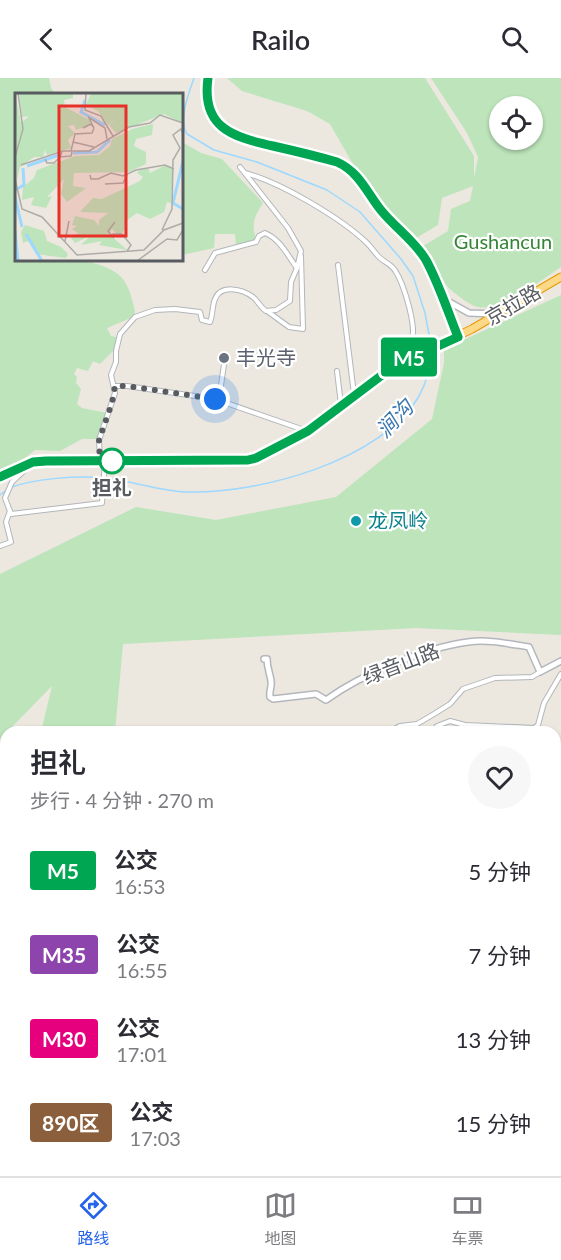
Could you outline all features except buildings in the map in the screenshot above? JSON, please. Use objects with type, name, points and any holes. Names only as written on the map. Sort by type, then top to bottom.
[{"type":"highway","name":"京拉路","points":[[0,477],[33,462],[248,460],[267,454],[308,431],[382,373],[405,359],[455,338],[561,277]]},
{"type":"street","points":[[208,78],[207,93],[211,110],[227,132],[243,139],[337,162],[351,170],[380,209],[409,238],[422,255],[442,297],[455,338]]},
{"type":"street","points":[[33,462],[12,482],[5,498],[11,514],[102,503],[105,471],[99,440],[112,403],[115,386],[111,375],[116,362],[120,334],[135,317],[155,310],[175,309],[200,312],[202,320],[210,322],[219,292],[234,289],[252,296],[266,311],[289,327],[303,329],[301,251],[288,228],[240,167]]},
{"type":"street","points":[[245,173],[261,177],[323,211],[367,243],[380,258],[389,263],[396,272],[403,289],[413,330],[412,342],[405,359]]},
{"type":"street","points":[[205,270],[215,254],[256,242],[265,234],[272,236],[279,243],[297,268]]},
{"type":"street","points":[[266,311],[276,310],[290,301],[291,282],[301,251]]},
{"type":"street","points":[[338,264],[355,395]]},
{"type":"street","points":[[442,297],[468,313],[499,314]]},
{"type":"street","points":[[219,400],[224,364]]},
{"type":"street","points":[[337,371],[341,406]]},
{"type":"street","points":[[115,386],[219,400],[308,431]]},
{"type":"street","points":[[0,546],[11,542],[6,522],[10,511]]},
{"type":"street","name":"绿音山路","points":[[264,659],[267,659],[267,673],[272,682],[269,693],[273,699],[316,694],[326,700],[357,679],[439,648],[470,642],[493,642],[529,647],[540,672]]},
{"type":"street","points":[[400,726],[417,724],[434,714],[450,704],[463,688],[495,678],[532,677],[561,661]]},
{"type":"street","points":[[537,726],[544,703],[561,674]]},
{"type":"street","points":[[439,726],[450,721],[465,725],[488,726]]},
{"type":"green space","points":[[0,78],[49,78],[54,93],[15,93],[15,261],[80,261],[112,270],[127,285],[135,314],[107,328],[111,336],[121,338],[114,350],[100,364],[93,361],[88,371],[77,368],[74,374],[77,377],[76,383],[81,389],[77,404],[82,408],[107,413],[101,436],[97,439],[82,439],[60,451],[35,450],[0,474]]},
{"type":"green space","name":"Gushancun","points":[[227,78],[425,78],[474,156],[474,179],[478,157],[467,133],[431,78],[561,78],[561,267],[521,294],[498,305],[478,307],[471,304],[446,285],[423,246],[448,231],[451,209],[470,201],[473,186],[442,198],[438,225],[413,240],[357,171],[330,124],[307,111],[242,91]]},
{"type":"green space","points":[[183,143],[201,153],[222,159],[263,203],[254,221],[257,240],[236,245],[235,234],[215,234],[214,248],[183,255]]},
{"type":"green space","points":[[561,295],[561,635],[416,628],[123,644],[116,726],[42,726],[52,686],[13,726],[0,726],[0,574],[136,507],[216,520],[336,497],[432,419],[444,363],[444,349]]},
{"type":"waterway","name":"涧沟","points":[[194,78],[184,114],[187,134],[214,150],[257,162],[327,190],[360,212],[413,276],[425,313],[431,345]]},
{"type":"waterway","name":"涧沟","points":[[12,487],[44,480],[92,477],[187,492],[248,487],[282,480],[348,455],[377,439],[401,419],[422,391],[428,375],[431,352]]},
{"type":"waterway","name":"涧沟","points":[[0,495],[8,489]]},
{"type":"bus line","name":"M5","points":[[0,477],[33,462],[46,461],[248,460],[256,458],[308,431],[382,373],[408,357],[458,337],[426,261],[409,238],[375,203],[358,176],[345,165],[326,158],[243,139],[227,132],[211,110],[207,93],[208,78]]},
{"type":"place","name":"丰光寺","points":[[224,358]]},
{"type":"place","name":"担礼","points":[[112,461]]},
{"type":"place","name":"龙凤岭","points":[[356,521]]},
{"type":"route","points":[[112,461],[100,461],[99,440],[115,393],[115,386],[215,399]]}]
